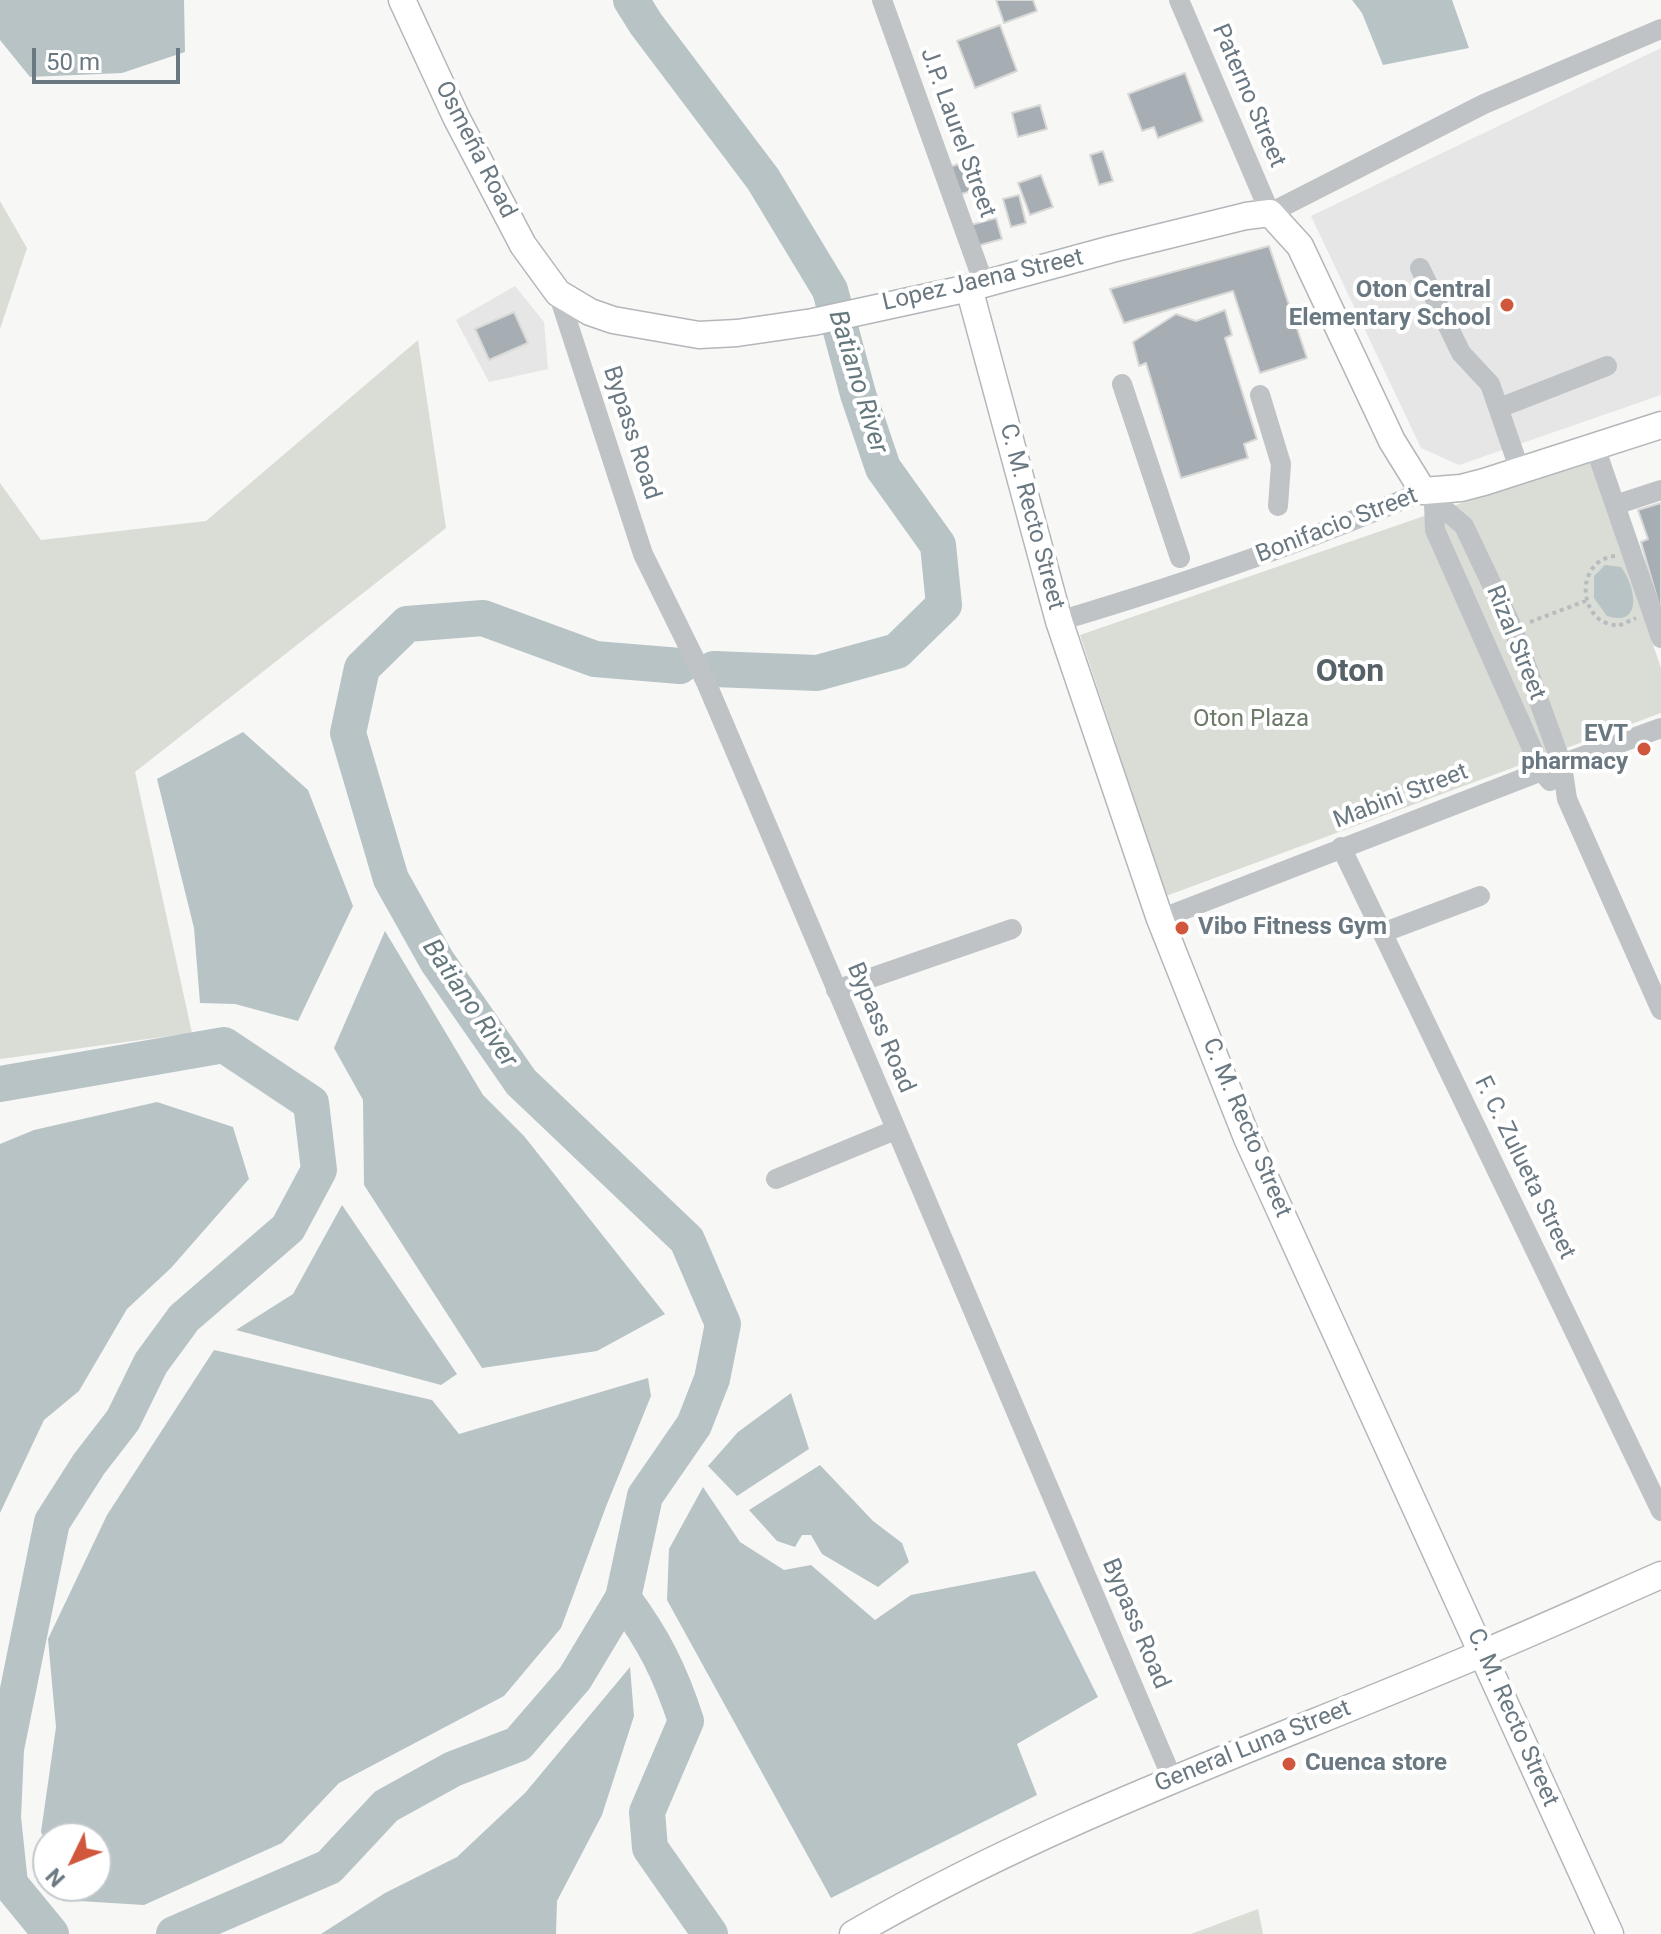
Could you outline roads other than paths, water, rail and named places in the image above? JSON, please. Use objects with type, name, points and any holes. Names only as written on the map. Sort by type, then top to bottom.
[{"type":"main road","name":"Osmeña Road","points":[[402,0],[456,117],[523,245],[558,293]]},
{"type":"main road","name":"Lopez Jaena Street","points":[[558,293],[590,312],[613,320],[684,334],[737,333],[813,322],[976,286],[1187,231],[1270,213]]},
{"type":"main road","name":"Rizal Street","points":[[1270,213],[1300,246],[1392,441],[1428,497]]},
{"type":"main road","name":"C. M. Recto Street","points":[[976,286],[1059,621],[1160,919],[1247,1138],[1610,1934]]},
{"type":"main road","name":"Bonifacio Street","points":[[1428,497],[1661,425]]},
{"type":"main road","name":"General Luna Street","points":[[853,1934],[925,1892],[1172,1778],[1483,1654],[1661,1575]]},
{"type":"street","name":"J.P. Laurel Street","points":[[882,0],[976,286]]},
{"type":"street","name":"Paterno Street","points":[[1179,0],[1270,213]]},
{"type":"street","points":[[1270,213],[1484,104],[1661,29]]},
{"type":"street","points":[[1420,268],[1461,353],[1490,384],[1520,471]]},
{"type":"street","name":"Bypass Road","points":[[558,293],[643,554],[706,682],[1172,1778]]},
{"type":"street","points":[[1499,408],[1607,366]]},
{"type":"street","points":[[1122,384],[1180,558]]},
{"type":"street","points":[[1260,395],[1281,464],[1278,506]]},
{"type":"street","points":[[1595,447],[1661,638]]},
{"type":"street","points":[[1615,505],[1661,490]]},
{"type":"street","name":"Bonifacio Street","points":[[1059,621],[1184,584],[1428,497]]},
{"type":"street","name":"Rizal Street","points":[[1428,497],[1464,526],[1513,629],[1552,768]]},
{"type":"street","name":"Rizal Street","points":[[1428,497],[1435,530],[1567,799],[1661,1010]]},
{"type":"street","name":"Mabini Street","points":[[1160,919],[1341,847],[1661,728]]},
{"type":"street","name":"F. C. Zulueta Street","points":[[1341,847],[1661,1511]]},
{"type":"street","points":[[1382,933],[1480,896]]},
{"type":"street","points":[[836,990],[1012,929]]},
{"type":"street","points":[[776,1179],[895,1130]]},
{"type":"waterway","name":"Batiano River","points":[[631,0],[763,179],[830,290],[858,394],[883,468],[938,545],[944,605],[897,651],[817,673],[714,669]]},
{"type":"waterway","name":"Batiano River","points":[[680,666],[595,659],[483,618],[407,624],[362,668],[348,733],[391,879],[437,961],[521,1082],[687,1240],[723,1324],[712,1379],[694,1425],[645,1496],[623,1598],[660,1657],[686,1721],[647,1812],[650,1848],[710,1934]]},
{"type":"waterway","name":"Batiano River","points":[[0,1084],[224,1045],[311,1103],[319,1170],[288,1228],[184,1318],[151,1363],[123,1420],[89,1464],[52,1522],[6,1749],[3,1818],[10,1884],[51,1934]]},
{"type":"waterway","name":"Batiano River","points":[[174,1934],[329,1867],[386,1806],[453,1769],[518,1744],[575,1678],[623,1598]]},
{"type":"waterway","name":"Batiano River","points":[[177,1934],[181,1932]]},
{"type":"place","name":"Oton Central Elementary School","points":[[1507,305]]},
{"type":"place","name":"EVT pharmacy","points":[[1644,749]]},
{"type":"place","name":"Vibo Fitness Gym","points":[[1182,928]]},
{"type":"place","name":"Cuenca store","points":[[1289,1764]]},
{"type":"district","name":"Oton","points":[[1350,673]]},
{"type":"park label","name":"Oton Plaza","points":[[1251,720]]}]
